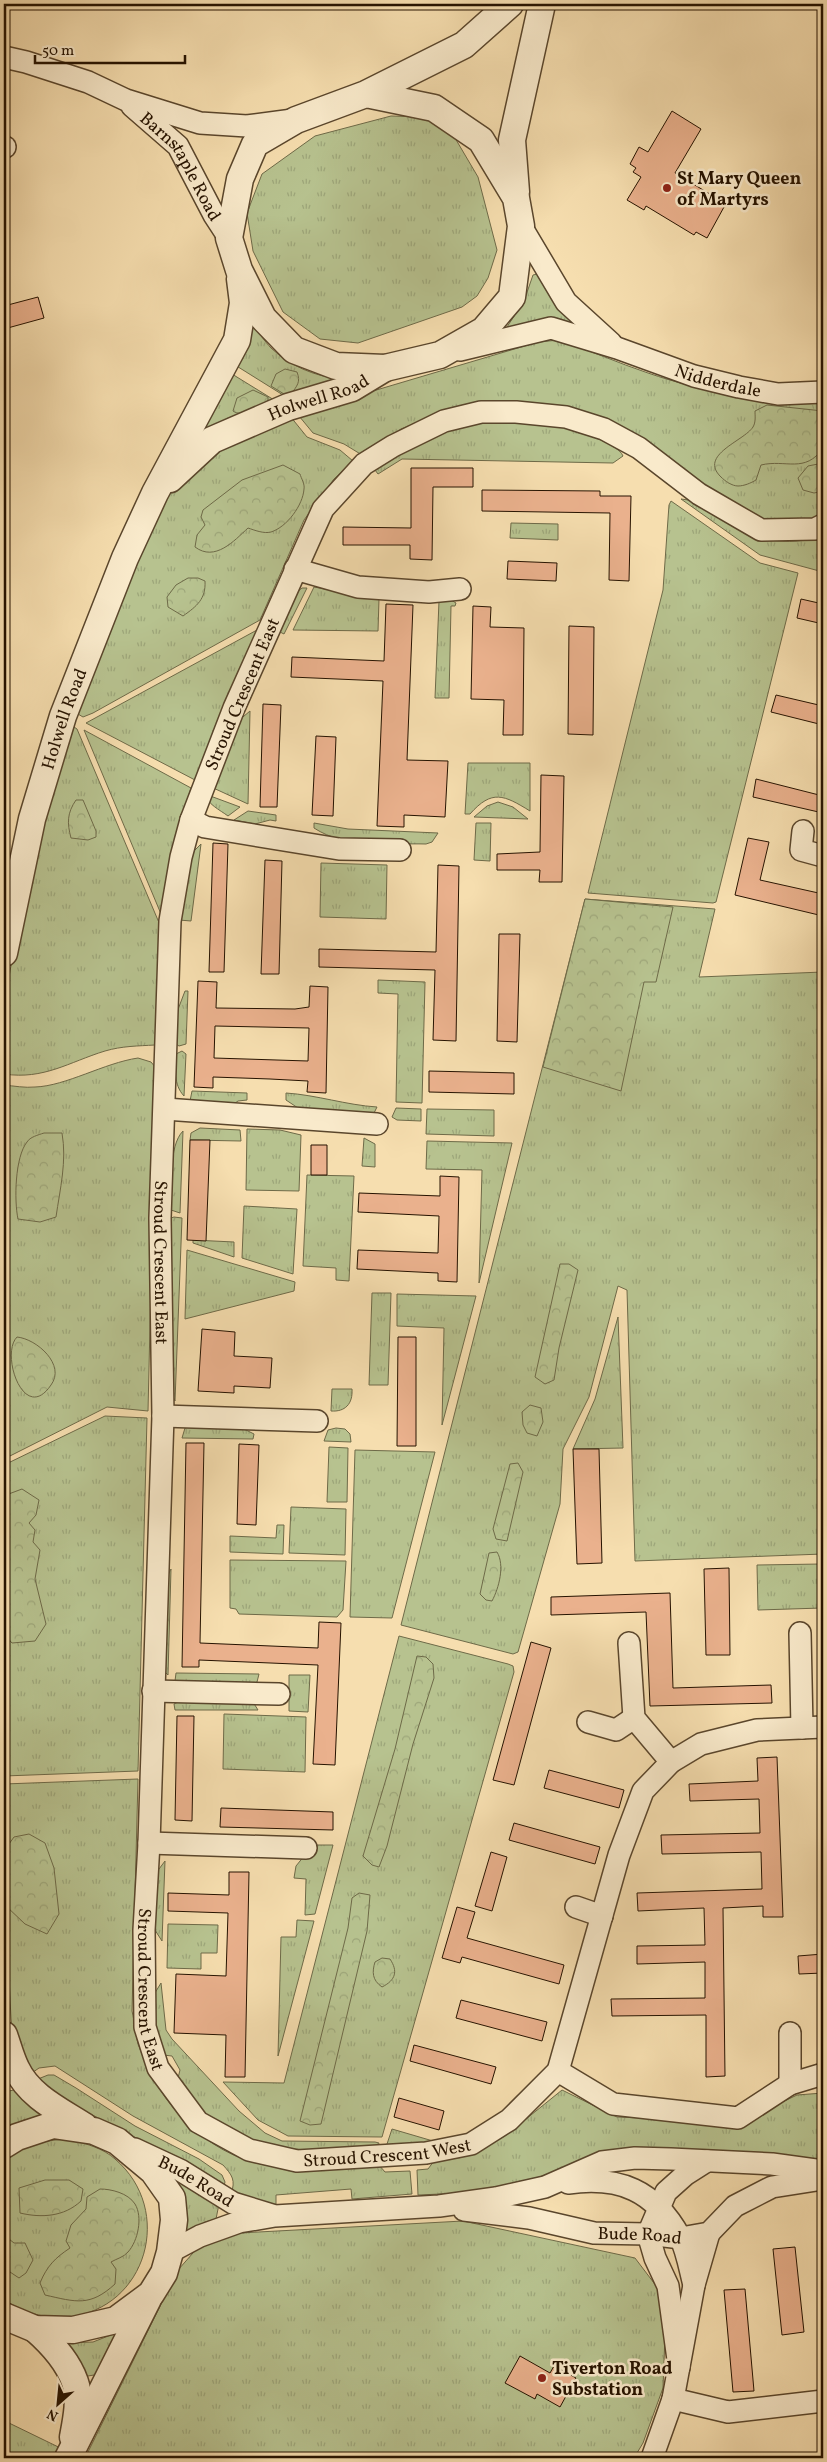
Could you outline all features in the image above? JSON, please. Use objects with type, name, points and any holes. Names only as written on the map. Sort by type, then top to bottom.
[{"type":"street","points":[[510,4],[464,45],[366,94],[296,120],[255,144],[240,179],[229,238],[239,270],[263,318],[294,350],[336,366],[385,368],[440,355],[484,330],[512,297],[521,226],[516,198],[512,140],[542,4]]},
{"type":"street","name":"Barnstaple Road","points":[[4,57],[88,82],[126,100],[200,123],[247,126],[296,120]]},
{"type":"street","points":[[366,94],[434,108],[481,140],[516,198]]},
{"type":"street","name":"Barnstaple Road","points":[[126,100],[178,146],[214,215],[229,238]]},
{"type":"street","name":"Nidderdale","points":[[521,226],[566,302],[617,348]]},
{"type":"street","name":"Holwell Road","points":[[4,953],[32,819],[63,716],[125,558],[154,493],[237,340],[243,303],[239,270]]},
{"type":"street","name":"Nidderdale","points":[[440,355],[551,328],[617,348],[694,376],[739,387],[778,394],[823,392]]},
{"type":"street","name":"Holwell Road","points":[[154,493],[212,440],[288,407],[352,388],[385,368]]},
{"type":"street","name":"Stroud Crescent East","points":[[198,2122],[158,2068],[145,2027],[144,1930],[149,1843],[162,1416],[160,1218],[170,921],[181,857],[191,820],[234,708],[323,509],[364,464],[393,446],[444,421],[481,412],[516,412],[566,417],[604,429],[639,448],[699,494],[761,530],[815,529],[823,525]]},
{"type":"street","points":[[295,569],[358,587],[429,592],[460,590]]},
{"type":"street","points":[[191,820],[204,827],[338,849],[400,850]]},
{"type":"street","points":[[803,831],[800,850],[823,856]]},
{"type":"street","points":[[165,1109],[376,1124]]},
{"type":"street","points":[[162,1416],[317,1421]]},
{"type":"street","name":"Stroud Crescent West","points":[[198,2122],[249,2150],[297,2161],[426,2153],[471,2144],[510,2120],[558,2072],[619,1855],[643,1791],[671,1762],[701,1744],[757,1730],[813,1727],[800,1633]]},
{"type":"street","points":[[629,1644],[634,1718],[671,1762]]},
{"type":"street","points":[[153,1691],[279,1694]]},
{"type":"street","points":[[588,1722],[616,1730],[634,1718]]},
{"type":"street","points":[[149,1843],[306,1848]]},
{"type":"street","points":[[576,1907],[602,1916]]},
{"type":"street","points":[[790,2033],[790,2084]]},
{"type":"street","points":[[4,2035],[16,2069],[29,2089],[49,2104],[106,2136],[153,2171],[172,2198],[174,2220],[170,2252],[164,2273],[151,2294],[69,2455]]},
{"type":"street","points":[[558,2072],[613,2104],[738,2118],[790,2084],[823,2074]]},
{"type":"street","points":[[4,2146],[17,2137],[53,2125],[106,2136]]},
{"type":"street","name":"Bude Road","points":[[106,2136],[180,2170],[233,2203],[275,2216]]},
{"type":"street","name":"Bude Road","points":[[170,2252],[207,2233],[239,2222],[275,2216],[439,2206],[496,2198],[545,2187],[602,2162],[634,2158],[772,2164],[823,2171]]},
{"type":"street","points":[[679,2368],[668,2286],[655,2258],[648,2234],[658,2206],[666,2192],[684,2174],[707,2161]]},
{"type":"street","points":[[652,2458],[673,2399],[694,2285],[709,2233],[735,2206],[772,2187],[823,2179]]},
{"type":"street","points":[[545,2187],[594,2180],[628,2186],[658,2206],[680,2238],[694,2285]]},
{"type":"street","name":"Bude Road","points":[[439,2206],[529,2218],[594,2233],[648,2234],[680,2238],[709,2233]]},
{"type":"street","points":[[594,2233],[632,2245],[655,2258]]},
{"type":"street","points":[[35,2329],[73,2330],[116,2320],[151,2294]]},
{"type":"street","points":[[4,2316],[35,2329],[52,2344],[75,2383],[77,2414],[69,2455]]},
{"type":"street","points":[[673,2399],[728,2412],[823,2401]]},
{"type":"green space","points":[[391,116],[423,117],[455,138],[478,177],[497,250],[488,278],[477,296],[462,307],[358,343],[320,339],[283,312],[253,251],[247,213],[262,174],[315,136]]},
{"type":"green space","points":[[542,273],[576,324],[505,330],[524,301],[533,275]]},
{"type":"green space","points":[[253,327],[271,348],[294,365],[312,373],[340,379],[291,400],[235,365]]},
{"type":"green space","points":[[559,340],[637,369],[690,386],[734,395],[779,401],[823,403],[823,518],[757,520],[613,426],[435,415],[401,429],[362,455],[344,444],[313,433],[299,416],[373,391],[538,342]]},
{"type":"green space","points":[[285,369],[297,372],[299,379],[291,394],[284,394],[271,386],[276,374]]},
{"type":"green space","points":[[232,374],[279,403],[186,444]]},
{"type":"green space","points":[[253,390],[268,397],[268,400],[261,406],[246,412],[237,413],[233,411],[237,398]]},
{"type":"green space","points":[[767,405],[823,411],[823,448],[809,461],[795,464],[761,465],[756,480],[743,485],[736,486],[731,484],[721,477],[715,469],[715,462],[725,449],[753,427],[755,411]]},
{"type":"green space","points":[[290,416],[307,437],[340,450],[353,461],[334,479],[304,520],[260,620],[93,713],[83,717],[78,714],[111,620],[167,496],[204,456]]},
{"type":"green space","points":[[483,422],[554,424],[601,440],[611,445],[623,456],[613,463],[402,459],[378,474],[375,470],[431,435]]},
{"type":"green space","points":[[823,463],[823,491],[814,493],[803,490],[798,478],[808,466]]},
{"type":"green space","points":[[283,465],[300,474],[304,487],[301,502],[293,515],[283,525],[271,532],[262,532],[248,528],[230,544],[217,551],[202,551],[195,547],[197,535],[205,525],[201,517],[203,510],[242,480]]},
{"type":"green space","points":[[681,499],[699,503],[733,526],[758,537],[770,540],[796,541],[823,536],[823,572],[760,555]]},
{"type":"green space","points":[[671,501],[760,563],[798,573],[716,902],[713,903],[588,893],[663,590],[669,505]]},
{"type":"green space","points":[[511,523],[558,524],[558,540],[510,538]]},
{"type":"green space","points":[[188,578],[198,578],[205,581],[205,587],[200,602],[183,616],[168,607],[167,597],[176,585]]},
{"type":"green space","points":[[314,587],[379,599],[378,631],[293,630]]},
{"type":"green space","points":[[302,588],[307,588],[284,634],[276,630],[293,595]]},
{"type":"green space","points":[[451,600],[456,603],[455,606],[451,606],[449,698],[435,698],[439,601]]},
{"type":"green space","points":[[257,630],[195,780],[86,723]]},
{"type":"green space","points":[[250,711],[248,804],[209,786],[237,722]]},
{"type":"green space","points":[[74,727],[77,729],[160,925],[155,1045],[111,1049],[44,1072],[18,1075],[4,1074],[4,1005],[20,915],[44,820]]},
{"type":"green space","points":[[84,730],[191,788],[175,840],[161,914]]},
{"type":"green space","points":[[468,763],[530,763],[530,811],[513,801],[498,797],[485,801],[470,814],[465,814]]},
{"type":"green space","points":[[205,794],[240,807],[228,816],[211,804]]},
{"type":"green space","points":[[76,800],[83,800],[96,831],[96,837],[88,840],[71,838],[69,818]]},
{"type":"green space","points":[[498,802],[513,807],[528,819],[474,817],[487,806]]},
{"type":"green space","points":[[248,811],[276,815],[276,821],[270,820],[255,824],[234,820]]},
{"type":"green space","points":[[314,823],[348,829],[438,833],[432,842],[426,844],[368,844],[326,835],[314,828]]},
{"type":"green space","points":[[476,823],[491,823],[490,861],[474,860]]},
{"type":"green space","points":[[201,844],[191,921],[179,920],[191,858],[194,851]]},
{"type":"green space","points":[[321,863],[387,865],[386,919],[320,917]]},
{"type":"green space","points":[[585,899],[715,909],[699,977],[823,972],[823,1554],[635,1561],[627,1290],[618,1286],[589,1397],[563,1449],[560,1504],[518,1652],[513,1654],[401,1625]]},
{"type":"green space","points":[[585,899],[673,907],[656,982],[644,982],[621,1091],[543,1067]]},
{"type":"green space","points":[[378,980],[425,982],[422,1103],[396,1102],[398,994],[378,993]]},
{"type":"green space","points":[[185,991],[188,991],[186,1044],[179,1046],[176,1044],[177,1012]]},
{"type":"green space","points":[[182,1051],[186,1054],[184,1096],[178,1087],[176,1071],[176,1054]]},
{"type":"green space","points":[[138,1058],[151,1062],[156,1068],[148,1411],[107,1407],[4,1459],[4,1085],[47,1086],[112,1064]]},
{"type":"green space","points":[[192,1091],[247,1093],[247,1100],[238,1101],[231,1106],[190,1101]]},
{"type":"green space","points":[[286,1093],[377,1107],[372,1117],[298,1108],[286,1100]]},
{"type":"green space","points":[[396,1108],[421,1109],[421,1121],[397,1120],[392,1117]]},
{"type":"green space","points":[[427,1109],[494,1110],[494,1136],[426,1134]]},
{"type":"green space","points":[[200,1128],[240,1130],[241,1141],[190,1140],[191,1133]]},
{"type":"green space","points":[[247,1129],[280,1130],[301,1135],[299,1191],[246,1190]]},
{"type":"green space","points":[[183,1131],[180,1213],[171,1210],[171,1180],[175,1147]]},
{"type":"green space","points":[[44,1133],[62,1133],[64,1154],[56,1217],[40,1222],[18,1219],[16,1179],[20,1158],[28,1140]]},
{"type":"green space","points":[[364,1138],[375,1144],[375,1167],[362,1166]]},
{"type":"green space","points":[[427,1141],[512,1143],[479,1283],[482,1170],[426,1169]]},
{"type":"green space","points":[[307,1175],[354,1176],[349,1281],[336,1280],[336,1268],[303,1266]]},
{"type":"green space","points":[[244,1206],[297,1209],[293,1274],[242,1258]]},
{"type":"green space","points":[[171,1218],[182,1218],[175,1401],[166,1379]]},
{"type":"green space","points":[[193,1240],[234,1242],[234,1257],[193,1243]]},
{"type":"green space","points":[[187,1250],[295,1282],[294,1291],[185,1319]]},
{"type":"green space","points":[[560,1264],[569,1264],[578,1270],[559,1348],[554,1380],[545,1384],[535,1377]]},
{"type":"green space","points":[[372,1293],[391,1293],[388,1385],[369,1385]]},
{"type":"green space","points":[[397,1294],[476,1296],[442,1425],[444,1328],[397,1326]]},
{"type":"green space","points":[[618,1317],[623,1448],[573,1449],[595,1399]]},
{"type":"green space","points":[[17,1337],[25,1339],[41,1348],[47,1354],[55,1369],[55,1377],[51,1385],[41,1395],[32,1397],[24,1392],[17,1382],[11,1357],[12,1346]]},
{"type":"green space","points":[[332,1389],[352,1389],[351,1399],[347,1406],[340,1410],[331,1411]]},
{"type":"green space","points":[[530,1405],[541,1408],[543,1422],[537,1436],[527,1433],[523,1425],[522,1412]]},
{"type":"green space","points":[[105,1416],[147,1418],[138,1771],[4,1776],[4,1465]]},
{"type":"green space","points":[[191,1426],[240,1427],[254,1434],[253,1439],[182,1438],[185,1428]]},
{"type":"green space","points":[[336,1428],[345,1429],[350,1434],[351,1442],[324,1441],[328,1430]]},
{"type":"green space","points":[[329,1447],[348,1448],[347,1502],[327,1502]]},
{"type":"green space","points":[[355,1450],[435,1452],[392,1618],[350,1617]]},
{"type":"green space","points":[[518,1463],[523,1472],[507,1541],[496,1539],[493,1529],[510,1464]]},
{"type":"green space","points":[[22,1489],[39,1500],[36,1515],[29,1523],[35,1530],[33,1542],[40,1550],[35,1579],[46,1624],[35,1641],[12,1643],[4,1634],[4,1498],[6,1495]]},
{"type":"green space","points":[[291,1507],[346,1509],[345,1555],[289,1553]]},
{"type":"green space","points":[[277,1525],[284,1525],[283,1554],[230,1552],[230,1536],[276,1538]]},
{"type":"green space","points":[[497,1552],[501,1563],[501,1570],[497,1590],[492,1601],[486,1600],[480,1594],[489,1553]]},
{"type":"green space","points":[[230,1560],[346,1561],[343,1610],[337,1617],[239,1614],[236,1609],[230,1608]]},
{"type":"green space","points":[[821,1564],[822,1608],[758,1610],[757,1565]]},
{"type":"green space","points":[[171,1569],[168,1675],[162,1669],[167,1577]]},
{"type":"green space","points":[[399,1636],[508,1664],[513,1666],[514,1672],[382,2137],[288,2136],[258,2120],[223,2082],[284,2083]]},
{"type":"green space","points":[[417,1656],[426,1657],[433,1664],[434,1678],[413,1744],[387,1846],[379,1867],[372,1865],[363,1856],[395,1749]]},
{"type":"green space","points":[[176,1673],[259,1674],[257,1682],[250,1686],[175,1681]]},
{"type":"green space","points":[[289,1675],[310,1675],[308,1712],[289,1711]]},
{"type":"green space","points":[[180,1701],[253,1702],[258,1710],[175,1710],[174,1704]]},
{"type":"green space","points":[[224,1714],[306,1717],[305,1772],[223,1769]]},
{"type":"green space","points":[[138,1779],[132,2011],[138,2044],[148,2069],[159,2088],[172,2107],[205,2138],[223,2150],[243,2159],[279,2167],[322,2168],[379,2165],[385,2172],[410,2171],[412,2194],[352,2199],[351,2189],[276,2195],[276,2205],[264,2205],[231,2194],[232,2178],[223,2165],[133,2116],[55,2066],[39,2068],[29,2075],[14,2047],[11,2019],[4,1871],[4,1784]]},
{"type":"green space","points":[[29,1834],[45,1843],[54,1868],[59,1914],[47,1934],[25,1924],[5,1905],[4,1851],[14,1837]]},
{"type":"green space","points":[[313,1845],[333,1845],[315,1914],[305,1915],[306,1879],[294,1878],[296,1866]]},
{"type":"green space","points":[[165,1861],[162,1941],[153,1927],[156,1873]]},
{"type":"green space","points":[[359,1893],[370,1895],[367,1931],[321,2124],[310,2125],[300,2121],[348,1928],[352,1898]]},
{"type":"green space","points":[[297,1920],[314,1921],[278,2056],[281,1937],[296,1937]]},
{"type":"green space","points":[[168,1924],[218,1925],[217,1953],[201,1953],[201,1969],[167,1968]]},
{"type":"green space","points":[[382,1958],[390,1959],[395,1971],[393,1978],[382,1987],[376,1982],[373,1969],[375,1962]]},
{"type":"green space","points":[[161,1983],[166,2030],[172,2039],[239,2111],[265,2133],[282,2141],[375,2142],[379,2143],[378,2146],[310,2150],[269,2146],[249,2140],[208,2117],[177,2082],[180,2070],[172,2056],[163,2055],[157,2041],[150,2001]]},
{"type":"green space","points":[[48,2075],[54,2075],[135,2126],[199,2159],[222,2175],[225,2182],[223,2190],[184,2163],[41,2088],[33,2081]]},
{"type":"green space","points":[[19,2089],[44,2116],[24,2120],[4,2130],[4,2092]]},
{"type":"green space","points":[[562,2090],[617,2117],[644,2118],[774,2106],[797,2095],[823,2093],[823,2162],[591,2159],[516,2185],[463,2193],[418,2195],[417,2170],[428,2169],[434,2161],[485,2146],[505,2136]]},
{"type":"green space","points":[[392,2129],[433,2141],[426,2144],[386,2147]]},
{"type":"green space","points":[[70,2139],[110,2155],[133,2180],[144,2204],[147,2229],[144,2254],[133,2277],[117,2296],[95,2310],[68,2317],[43,2316],[18,2308],[4,2299],[4,2158],[20,2149],[36,2144],[52,2140]]},
{"type":"green space","points":[[181,2179],[219,2204],[216,2219],[205,2222],[186,2234],[182,2192],[178,2182]]},
{"type":"green space","points":[[45,2180],[69,2180],[83,2189],[81,2201],[67,2210],[52,2215],[20,2213],[19,2188]]},
{"type":"green space","points":[[100,2189],[124,2194],[135,2204],[139,2215],[137,2235],[132,2247],[124,2255],[111,2262],[116,2269],[115,2284],[98,2296],[82,2301],[45,2295],[40,2283],[43,2277],[52,2263],[70,2248],[66,2241],[71,2225],[86,2209],[87,2197]]},
{"type":"green space","points":[[463,2221],[635,2258],[657,2287],[665,2335],[663,2388],[643,2443],[634,2458],[85,2458],[178,2270],[200,2245],[240,2233]]},
{"type":"green space","points":[[4,2235],[14,2243],[25,2243],[33,2260],[26,2273],[19,2278],[4,2268]]},
{"type":"green space","points":[[121,2331],[106,2373],[82,2377],[61,2343],[93,2342]]},
{"type":"green space","points":[[4,2423],[9,2423],[81,2458],[4,2458]]},
{"type":"building","name":"St Mary Queen of Martyrs","points":[[672,111],[701,129],[675,173],[718,199],[716,202],[724,207],[707,238],[696,232],[694,235],[646,206],[644,210],[627,200],[641,177],[633,172],[636,168],[630,164],[639,147],[648,152]]},
{"type":"building","points":[[38,297],[44,318],[4,329],[4,306]]},
{"type":"building","points":[[411,468],[473,468],[473,487],[433,487],[432,560],[410,559],[410,545],[343,545],[343,527],[411,528]]},
{"type":"building","points":[[482,490],[600,491],[600,496],[631,496],[629,581],[609,580],[610,513],[482,511]]},
{"type":"building","points":[[508,561],[557,563],[556,581],[507,579]]},
{"type":"building","points":[[801,599],[823,604],[823,624],[797,618]]},
{"type":"building","points":[[386,604],[413,605],[407,760],[448,761],[445,817],[404,815],[404,827],[377,826],[383,681],[291,677],[292,657],[384,661]]},
{"type":"building","points":[[473,606],[491,607],[490,627],[524,628],[523,735],[503,735],[504,700],[471,699]]},
{"type":"building","points":[[569,626],[594,627],[593,735],[568,734]]},
{"type":"building","points":[[776,695],[823,706],[823,725],[771,712]]},
{"type":"building","points":[[263,704],[281,705],[277,807],[260,807]]},
{"type":"building","points":[[316,736],[336,737],[333,816],[312,815]]},
{"type":"building","points":[[541,775],[564,776],[562,882],[539,882],[540,870],[497,870],[497,854],[540,852]]},
{"type":"building","points":[[756,779],[823,796],[823,813],[753,797]]},
{"type":"building","points":[[748,838],[769,842],[760,880],[823,894],[823,916],[735,895]]},
{"type":"building","points":[[213,843],[228,844],[224,972],[209,972]]},
{"type":"building","points":[[265,860],[282,861],[279,974],[261,974]]},
{"type":"building","points":[[438,865],[459,866],[456,1041],[433,1040],[435,970],[319,967],[319,949],[436,952]]},
{"type":"building","points":[[499,934],[520,934],[517,1042],[497,1041]]},
{"type":"building","points":[[198,981],[217,982],[216,1008],[295,1009],[309,1007],[310,986],[328,987],[326,1093],[307,1092],[308,1081],[270,1079],[213,1077],[213,1088],[194,1087]],"holes":[[[215,1026],[309,1028],[308,1061],[214,1058]]]},
{"type":"building","points":[[429,1071],[514,1073],[514,1094],[429,1092]]},
{"type":"building","points":[[190,1140],[210,1140],[206,1241],[187,1240]]},
{"type":"building","points":[[311,1145],[327,1145],[327,1175],[311,1175]]},
{"type":"building","points":[[440,1176],[459,1177],[457,1282],[438,1281],[438,1273],[357,1269],[358,1250],[438,1253],[439,1216],[358,1212],[359,1193],[440,1196]]},
{"type":"building","points":[[202,1329],[235,1332],[234,1356],[272,1358],[270,1388],[234,1386],[234,1393],[198,1391]]},
{"type":"building","points":[[398,1337],[416,1337],[416,1446],[397,1446]]},
{"type":"building","points":[[186,1443],[204,1443],[200,1643],[318,1648],[319,1622],[341,1623],[335,1765],[313,1764],[318,1665],[199,1660],[199,1667],[182,1667]]},
{"type":"building","points":[[239,1444],[259,1445],[256,1525],[237,1524]]},
{"type":"building","points":[[573,1449],[599,1449],[602,1563],[577,1564]]},
{"type":"building","points":[[729,1568],[730,1655],[706,1655],[704,1569]]},
{"type":"building","points":[[670,1593],[673,1688],[771,1685],[772,1703],[650,1706],[646,1612],[551,1615],[551,1597]]},
{"type":"building","points":[[531,1642],[551,1648],[514,1785],[493,1780]]},
{"type":"building","points":[[177,1716],[194,1716],[192,1821],[175,1820]]},
{"type":"building","points":[[777,1757],[783,1917],[763,1917],[763,1906],[723,1908],[725,2076],[706,2077],[706,2015],[612,2016],[611,1999],[705,1998],[705,1962],[637,1964],[637,1946],[705,1945],[704,1908],[638,1911],[637,1893],[762,1889],[761,1852],[662,1854],[661,1835],[760,1833],[759,1799],[690,1801],[689,1784],[758,1781],[757,1758]]},
{"type":"building","points":[[549,1770],[624,1790],[619,1808],[544,1788]]},
{"type":"building","points":[[221,1808],[333,1812],[333,1830],[220,1827]]},
{"type":"building","points":[[514,1823],[600,1847],[595,1864],[509,1840]]},
{"type":"building","points":[[491,1852],[507,1857],[492,1911],[475,1906]]},
{"type":"building","points":[[229,1872],[249,1872],[245,2077],[225,2077],[226,2035],[174,2033],[176,1974],[226,1976],[228,1913],[168,1911],[168,1893],[229,1895]]},
{"type":"building","points":[[457,1907],[475,1912],[467,1938],[564,1965],[559,1984],[462,1957],[460,1963],[442,1958]]},
{"type":"building","points":[[823,1954],[823,1973],[799,1974],[798,1956]]},
{"type":"building","points":[[461,2000],[547,2022],[542,2041],[456,2018]]},
{"type":"building","points":[[414,2045],[496,2067],[491,2084],[410,2061]]},
{"type":"building","points":[[399,2098],[444,2111],[439,2130],[394,2117]]},
{"type":"building","points":[[795,2247],[804,2332],[782,2335],[773,2249]]},
{"type":"building","points":[[745,2289],[754,2391],[733,2392],[724,2290]]},
{"type":"building","name":"Tiverton Road Substation","points":[[520,2356],[550,2373],[554,2366],[576,2378],[560,2407],[537,2394],[535,2399],[505,2383]]},
{"type":"place","name":"St Mary Queen of Martyrs","points":[[667,188]]},
{"type":"place","name":"Tiverton Road Substation","points":[[542,2378]]}]
